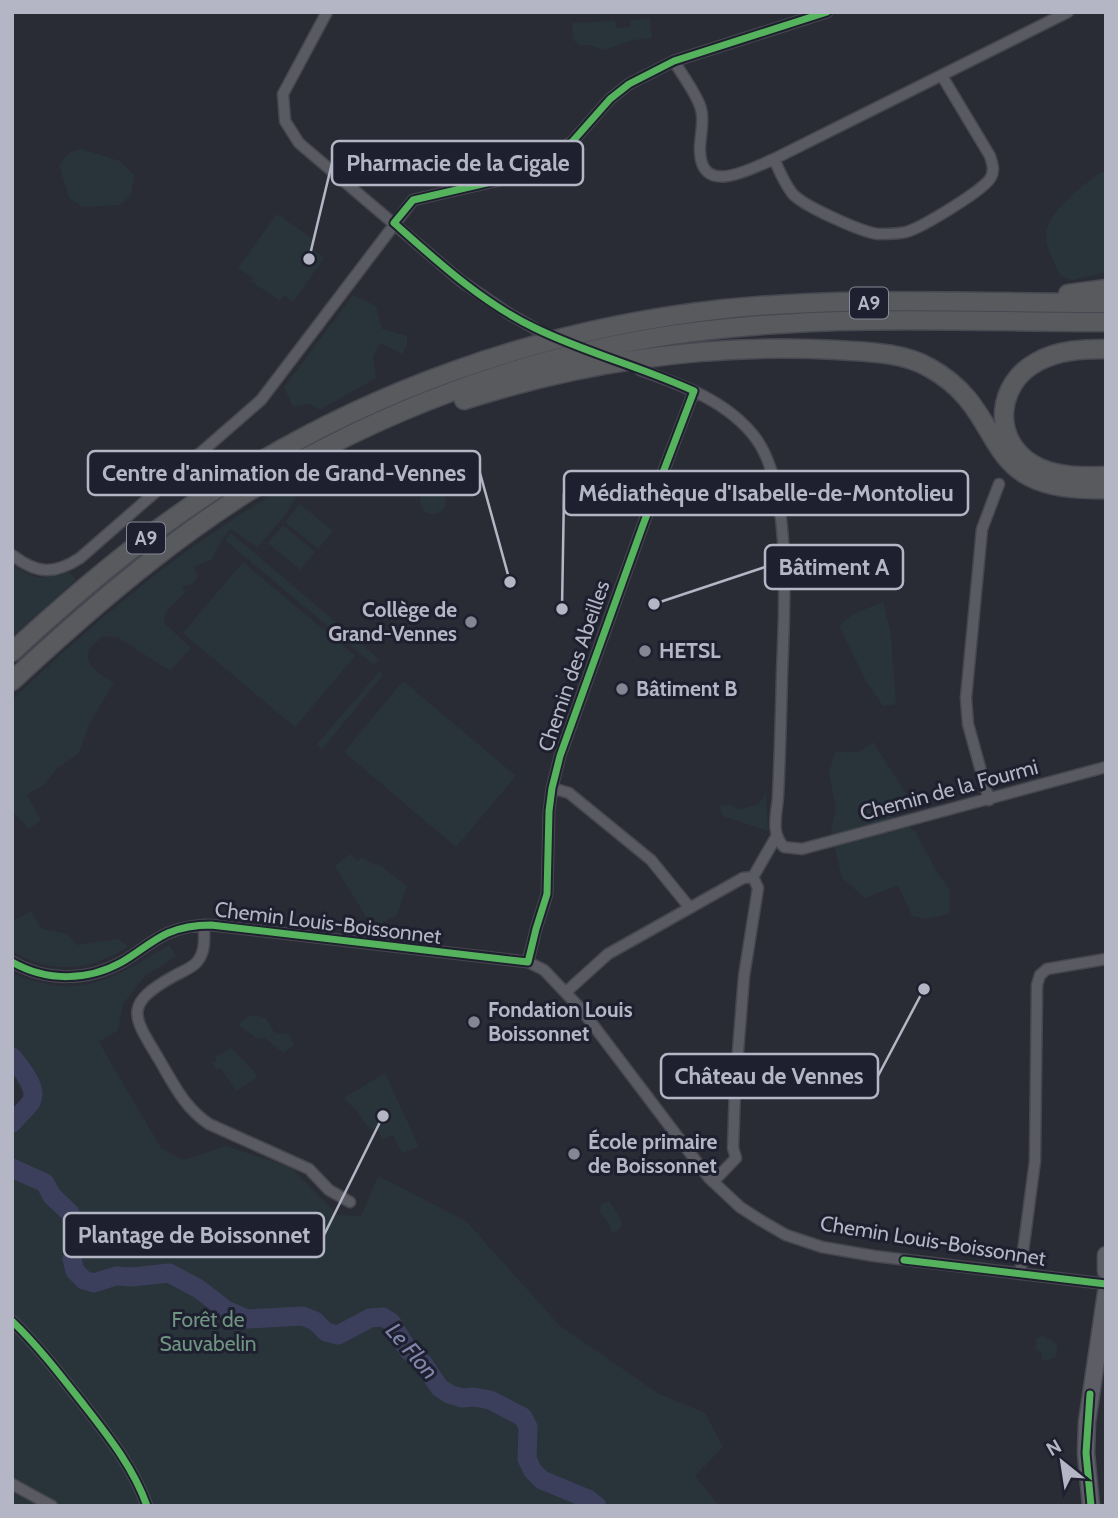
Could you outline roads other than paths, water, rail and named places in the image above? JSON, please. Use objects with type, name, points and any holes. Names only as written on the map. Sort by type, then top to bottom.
[{"type":"highway","points":[[999,303],[1106,289]]},
{"type":"highway","name":"A9","points":[[12,652],[89,584],[159,529],[232,478],[293,443],[368,406],[425,382],[513,352],[603,328],[664,317],[757,306],[850,303],[1106,303]]},
{"type":"highway","name":"A9","points":[[12,681],[124,582],[240,498],[376,423],[480,382],[559,358],[658,337],[726,328],[820,322],[1106,322]]},
{"type":"highway","points":[[304,463],[436,410],[552,375],[612,363],[681,354],[741,349],[813,349],[889,355],[925,365],[964,394],[1003,455],[1022,474],[1054,486],[1105,487]]},
{"type":"highway","points":[[1105,487],[1034,466],[1017,452],[1008,437],[1004,421],[1005,403],[1010,389],[1027,368],[1055,354],[1106,349]]},
{"type":"main road","points":[[1106,1255],[1106,1271]]},
{"type":"main road","points":[[1091,1506],[1086,1453],[1087,1422],[1106,1293]]},
{"type":"street","points":[[327,12],[283,94],[285,121],[302,145],[475,292],[536,329]]},
{"type":"street","points":[[12,555],[26,565],[40,570],[67,566],[90,550],[261,400],[413,200],[513,177],[534,167],[572,142],[610,99],[629,84],[674,61],[827,12]]},
{"type":"street","points":[[674,61],[702,110],[702,166],[709,174],[720,178],[733,176],[774,159],[1068,12]]},
{"type":"street","points":[[774,159],[792,193],[800,201],[859,229],[878,234],[905,232],[927,223],[984,186],[991,177],[993,166],[990,156],[942,76]]},
{"type":"street","points":[[640,370],[694,391],[735,418],[757,441],[771,468],[779,503],[785,623],[776,837],[752,877]]},
{"type":"street","name":"Chemin des Abeilles","points":[[528,962],[549,881],[549,811],[560,756],[694,391]]},
{"type":"street","points":[[989,800],[968,724],[966,698],[982,529],[999,484]]},
{"type":"street","name":"Chemin de la Fourmi","points":[[776,837],[784,847],[803,849],[1106,766]]},
{"type":"street","points":[[552,788],[569,793],[651,860],[690,908]]},
{"type":"street","points":[[566,992],[608,954],[743,878],[752,877]]},
{"type":"street","points":[[713,1182],[736,1157],[733,1148],[735,1089],[744,976],[758,888],[752,877]]},
{"type":"street","points":[[204,925],[204,948],[197,962],[149,990],[141,999],[137,1013],[141,1029],[186,1105],[197,1116],[309,1169],[329,1190],[350,1202]]},
{"type":"street","name":"Chemin Louis-Boissonnet","points":[[12,962],[49,975],[65,977],[93,974],[120,963],[168,933],[204,925],[528,962],[544,970],[566,992],[713,1182],[740,1207],[786,1235],[822,1247],[874,1256],[1106,1284]]},
{"type":"street","points":[[1020,1274],[1035,1161],[1037,985],[1040,975],[1047,969],[1106,959]]},
{"type":"street","points":[[12,1321],[36,1345],[106,1434],[131,1470],[147,1506]]},
{"type":"street","points":[[12,1484],[52,1506]]},
{"type":"waterway","name":"Le Flon","points":[[12,1057],[28,1078],[33,1090],[31,1102],[12,1123]]},
{"type":"waterway","name":"Le Flon","points":[[12,1168],[45,1183],[52,1196],[70,1213],[78,1242],[72,1259],[75,1271],[84,1280],[94,1283],[116,1276],[169,1273],[199,1289],[226,1310],[247,1319],[303,1316],[315,1321],[326,1332],[338,1335],[370,1318],[383,1317],[391,1322],[408,1350],[423,1363],[439,1387],[462,1398],[490,1400],[523,1417],[528,1427],[527,1459],[533,1471],[542,1480],[588,1499],[597,1506]]},
{"type":"tunnel","points":[[536,329],[588,349]]},
{"type":"place","name":"Pharmacie de la Cigale","points":[[309,259]]},
{"type":"place","name":"Centre d'animation de Grand-Vennes","points":[[510,582]]},
{"type":"place","name":"Bâtiment A","points":[[654,604]]},
{"type":"place","name":"Médiathèque d'Isabelle-de-Montolieu","points":[[562,609]]},
{"type":"place","name":"Collège de Grand-Vennes","points":[[471,622]]},
{"type":"place","name":"HETSL","points":[[645,651]]},
{"type":"place","name":"Bâtiment B","points":[[622,689]]},
{"type":"place","name":"Château de Vennes","points":[[924,989]]},
{"type":"place","name":"Fondation Louis Boissonnet","points":[[474,1022]]},
{"type":"place","name":"Plantage de Boissonnet","points":[[383,1116]]},
{"type":"place","name":"École primaire de Boissonnet","points":[[574,1154]]},
{"type":"park label","name":"Forêt de Sauvabelin","points":[[208,1332]]}]
